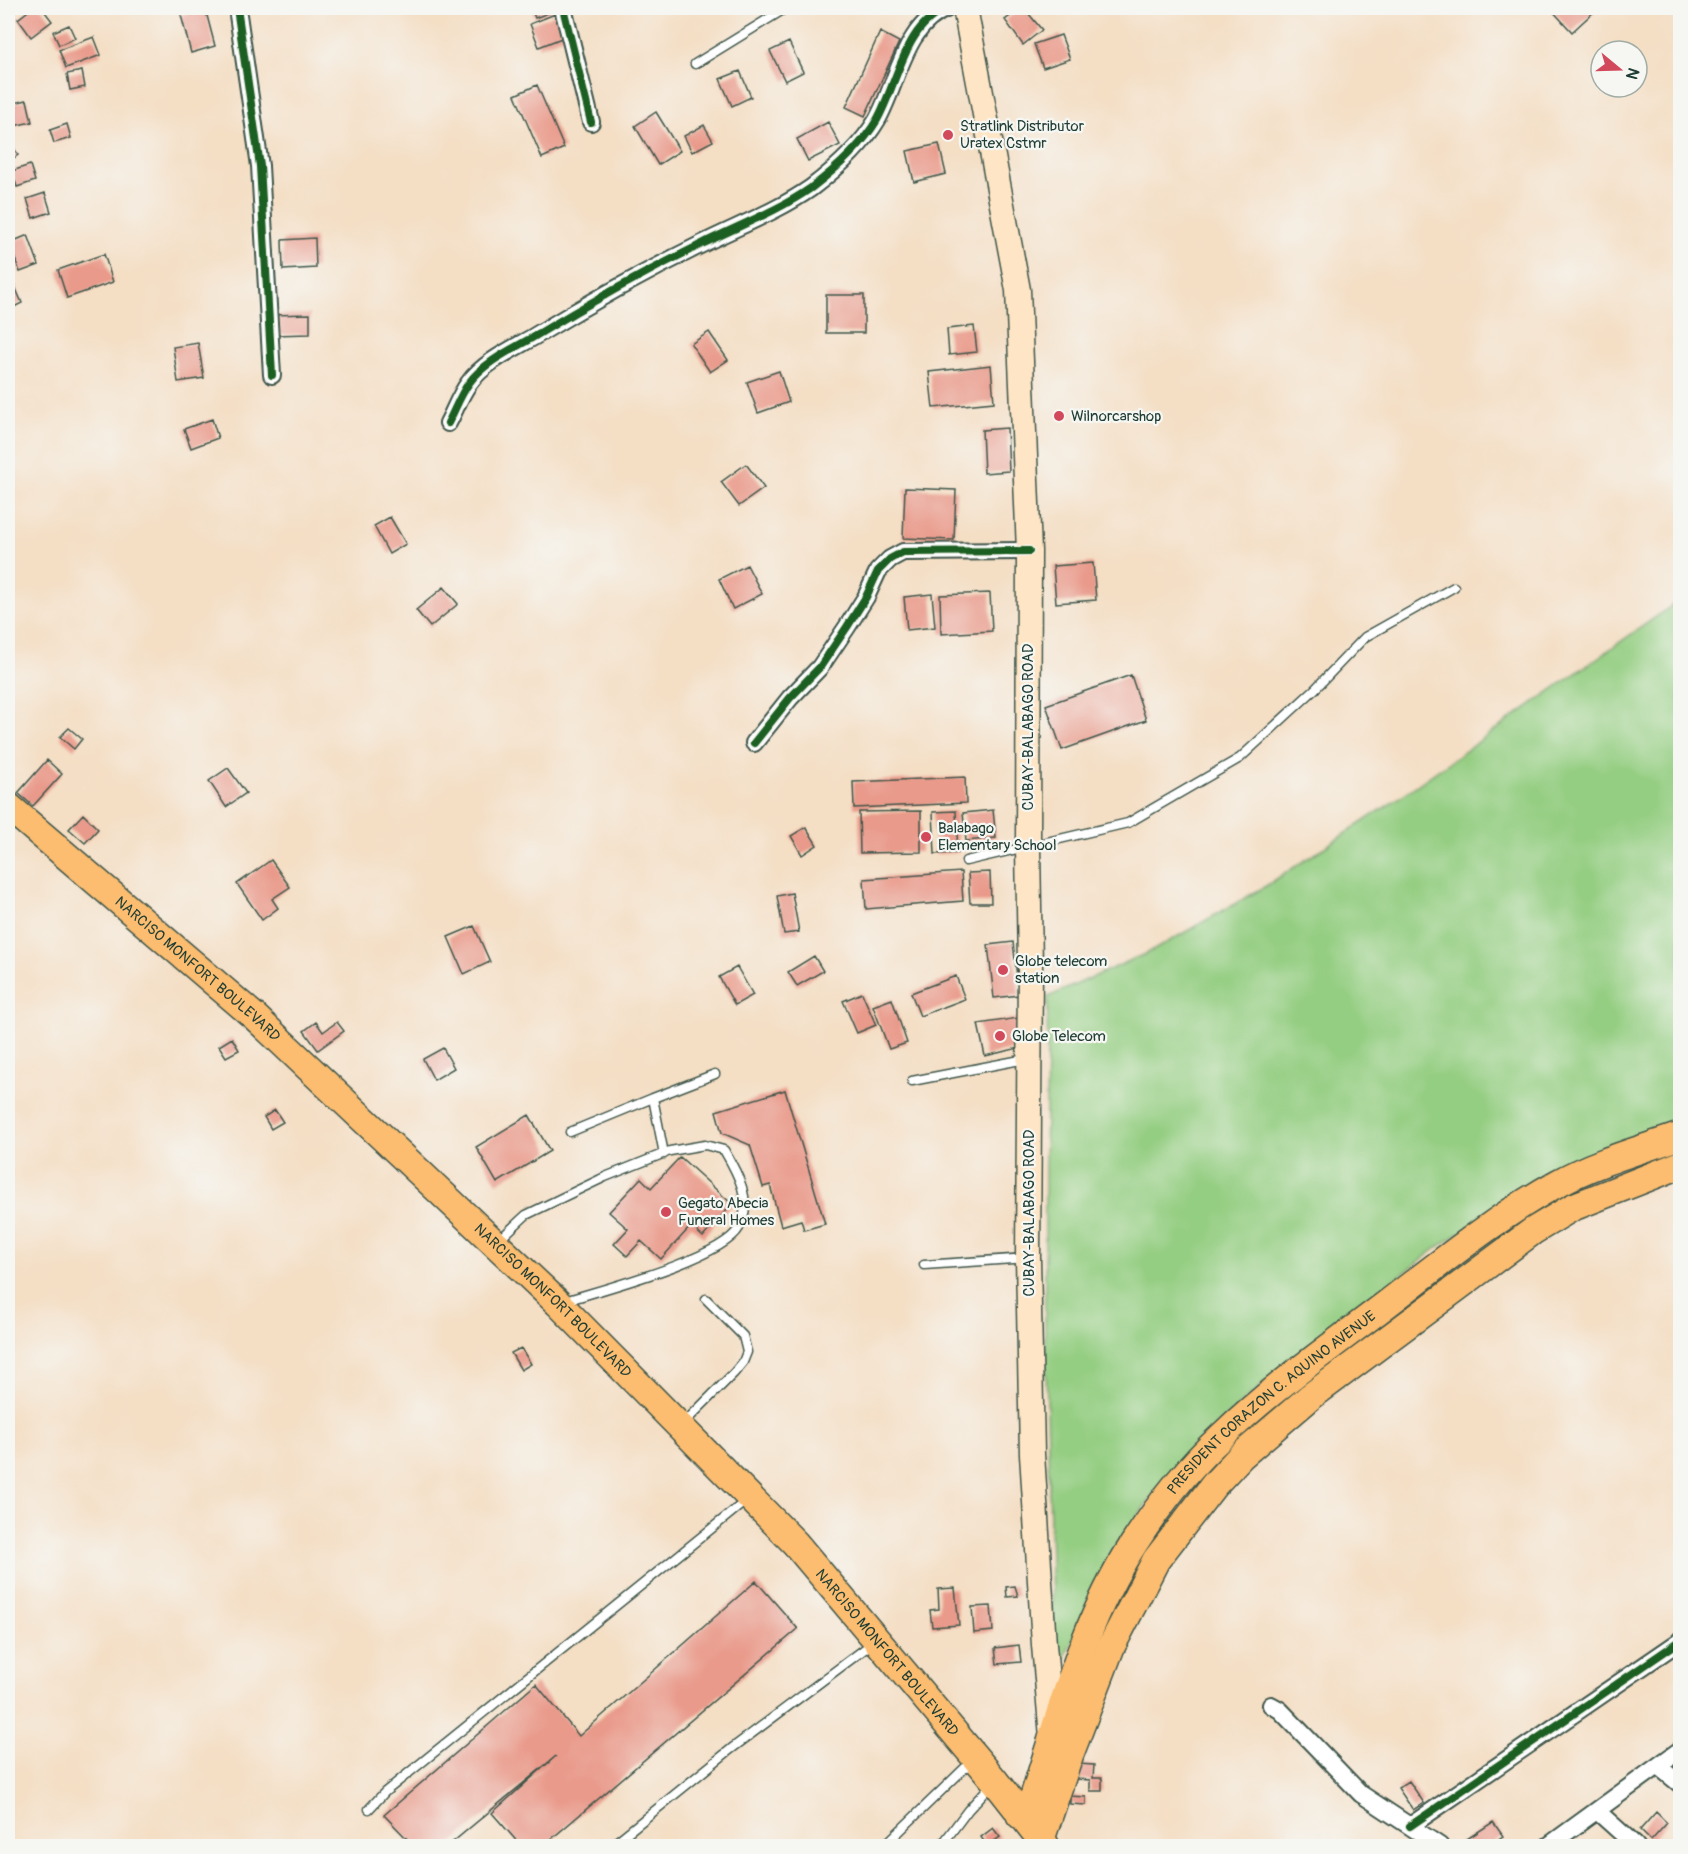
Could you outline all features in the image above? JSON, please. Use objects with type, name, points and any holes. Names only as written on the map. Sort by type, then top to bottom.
[{"type":"main road","name":"CUBAY-BALABAGO ROAD","points":[[965,8],[1018,290],[1029,551],[1028,1258],[1032,1454],[1044,1645],[1053,1739]]},
{"type":"main road","name":"NARCISO MONFORT BOULEVARD","points":[[8,806],[255,1017],[558,1303],[795,1543],[995,1781],[1043,1843]]},
{"type":"main road","name":"PRESIDENT CORAZON C. AQUINO AVENUE","points":[[1020,1815],[1034,1796],[1072,1673],[1086,1636],[1133,1546],[1193,1466],[1222,1436],[1302,1368],[1518,1207],[1560,1182],[1680,1136]]},
{"type":"main road","name":"PRESIDENT CORAZON C. AQUINO AVENUE","points":[[1043,1843],[1059,1785],[1111,1647],[1134,1600],[1156,1560],[1214,1485],[1241,1456],[1320,1390],[1533,1231],[1573,1207],[1680,1165]]},
{"type":"street","points":[[237,8],[260,166],[272,375]]},
{"type":"street","points":[[563,8],[591,122]]},
{"type":"street","points":[[448,423],[469,382],[502,355],[700,244],[808,189],[841,165],[877,120],[910,44],[925,22],[940,10],[948,8]]},
{"type":"street","points":[[754,743],[790,698],[820,667],[848,627],[878,571],[890,559],[903,552],[1029,551]]},
{"type":"street","points":[[1410,1826],[1680,1641]]},
{"type":"street","points":[[1271,1705],[1280,1710],[1361,1794],[1440,1846]]},
{"type":"street","points":[[1548,1846],[1680,1750]]},
{"type":"street","points":[[1658,1766],[1680,1784]]},
{"type":"street","points":[[1598,1811],[1636,1846]]},
{"type":"lane","points":[[695,64],[786,8]]},
{"type":"lane","points":[[966,861],[1128,823],[1240,758],[1315,689],[1365,637],[1454,587]]},
{"type":"lane","points":[[912,1081],[1029,1058]]},
{"type":"lane","points":[[570,1132],[715,1074]]},
{"type":"lane","points":[[653,1098],[664,1154]]},
{"type":"lane","points":[[494,1245],[526,1215],[605,1177],[664,1154],[705,1145],[724,1150],[735,1169],[745,1196],[739,1229],[721,1245],[690,1262],[558,1303]]},
{"type":"lane","points":[[924,1265],[1028,1258]]},
{"type":"lane","points":[[680,1428],[734,1373],[743,1362],[747,1352],[743,1336],[706,1299]]},
{"type":"lane","points":[[369,1809],[385,1792],[750,1498]]},
{"type":"lane","points":[[611,1846],[731,1749],[876,1640]]},
{"type":"lane","points":[[884,1846],[975,1758]]},
{"type":"lane","points":[[941,1846],[968,1810],[995,1781]]},
{"type":"green space","points":[[1680,600],[1680,1120],[1554,1172],[1438,1247],[1294,1357],[1183,1455],[1118,1542],[1054,1680],[1045,1327],[1048,997],[1154,950],[1266,886],[1390,804]]},
{"type":"building","points":[[32,8],[42,8],[52,21],[31,37],[18,19]]},
{"type":"building","points":[[205,8],[215,46],[191,53],[181,15]]},
{"type":"building","points":[[531,8],[561,8],[535,18]]},
{"type":"building","points":[[1024,8],[1042,30],[1023,45],[1005,20]]},
{"type":"building","points":[[1550,8],[1598,8],[1572,32]]},
{"type":"building","points":[[555,14],[564,37],[539,47],[530,24]]},
{"type":"building","points":[[69,25],[75,38],[59,45],[53,32]]},
{"type":"building","points":[[880,32],[899,42],[865,116],[846,107]]},
{"type":"building","points":[[1061,35],[1070,59],[1043,68],[1034,44]]},
{"type":"building","points":[[94,37],[101,55],[66,68],[59,50]]},
{"type":"building","points":[[789,42],[803,72],[785,81],[770,51]]},
{"type":"building","points":[[82,71],[85,87],[70,90],[67,74]]},
{"type":"building","points":[[740,71],[751,97],[732,106],[720,79]]},
{"type":"building","points":[[537,85],[564,148],[542,158],[515,95]]},
{"type":"building","points":[[27,100],[32,122],[13,126],[9,104]]},
{"type":"building","points":[[656,112],[680,151],[658,165],[635,126]]},
{"type":"building","points":[[828,122],[840,145],[808,161],[797,139]]},
{"type":"building","points":[[67,124],[71,138],[54,143],[50,130]]},
{"type":"building","points":[[704,125],[713,141],[692,152],[684,136]]},
{"type":"building","points":[[8,141],[18,155],[8,162]]},
{"type":"building","points":[[939,144],[946,174],[914,182],[907,151]]},
{"type":"building","points":[[30,165],[35,181],[17,187],[12,171]]},
{"type":"building","points":[[45,193],[51,212],[33,218],[27,199]]},
{"type":"building","points":[[28,235],[39,265],[20,272],[9,243]]},
{"type":"building","points":[[315,238],[316,268],[283,270],[282,240]]},
{"type":"building","points":[[104,254],[113,282],[67,298],[58,270]]},
{"type":"building","points":[[13,282],[22,303],[8,310],[8,285]]},
{"type":"building","points":[[826,295],[864,295],[864,333],[826,333]]},
{"type":"building","points":[[310,314],[310,334],[273,335],[272,315]]},
{"type":"building","points":[[974,326],[977,352],[949,355],[947,329]]},
{"type":"building","points":[[709,332],[728,360],[710,372],[691,344]]},
{"type":"building","points":[[198,343],[204,378],[178,382],[173,347]]},
{"type":"building","points":[[991,365],[994,402],[933,408],[929,372]]},
{"type":"building","points":[[779,371],[789,402],[758,413],[747,382]]},
{"type":"building","points":[[212,419],[218,438],[191,448],[184,429]]},
{"type":"building","points":[[1007,428],[1009,471],[984,473],[982,430]]},
{"type":"building","points":[[746,464],[764,488],[739,506],[721,482]]},
{"type":"building","points":[[905,488],[956,490],[954,540],[903,538]]},
{"type":"building","points":[[390,517],[406,544],[389,554],[374,526]]},
{"type":"building","points":[[1093,563],[1096,600],[1056,603],[1053,566]]},
{"type":"building","points":[[747,565],[762,594],[733,609],[719,579]]},
{"type":"building","points":[[444,587],[458,604],[430,627],[416,610]]},
{"type":"building","points":[[990,593],[992,631],[941,634],[940,595]]},
{"type":"building","points":[[932,594],[935,627],[907,630],[904,597]]},
{"type":"building","points":[[1131,675],[1146,720],[1062,750],[1046,705]]},
{"type":"building","points":[[69,728],[82,739],[74,749],[60,737]]},
{"type":"building","points":[[47,760],[62,774],[33,806],[18,793]]},
{"type":"building","points":[[228,768],[246,793],[226,807],[209,781]]},
{"type":"building","points":[[965,777],[966,803],[854,808],[853,782]]},
{"type":"building","points":[[993,810],[996,838],[966,841],[963,813]]},
{"type":"building","points":[[921,811],[921,852],[860,853],[859,812]]},
{"type":"building","points":[[956,811],[958,853],[935,854],[933,812]]},
{"type":"building","points":[[83,814],[98,829],[85,843],[69,829]]},
{"type":"building","points":[[806,827],[817,845],[802,855],[791,836]]},
{"type":"building","points":[[271,860],[290,887],[272,899],[278,908],[262,920],[237,884]]},
{"type":"building","points":[[961,872],[963,901],[866,909],[864,879]]},
{"type":"building","points":[[990,872],[991,903],[970,903],[968,873]]},
{"type":"building","points":[[792,893],[799,932],[784,934],[777,896]]},
{"type":"building","points":[[474,926],[490,962],[464,974],[448,937]]},
{"type":"building","name":"Globe telecom station","points":[[1013,942],[1019,995],[994,998],[988,945]]},
{"type":"building","points":[[814,956],[823,971],[797,986],[788,972]]},
{"type":"building","points":[[737,967],[753,995],[735,1005],[719,977]]},
{"type":"building","points":[[956,976],[965,999],[920,1016],[911,993]]},
{"type":"building","points":[[862,993],[876,1025],[857,1033],[843,1001]]},
{"type":"building","points":[[892,999],[907,1043],[889,1049],[873,1006]]},
{"type":"building","name":"Globe Telecom","points":[[1018,1018],[1019,1048],[985,1056],[978,1024]]},
{"type":"building","points":[[316,1022],[323,1032],[337,1022],[344,1031],[318,1050],[304,1031]]},
{"type":"building","points":[[232,1038],[239,1050],[226,1057],[219,1046]]},
{"type":"building","points":[[443,1048],[454,1068],[434,1080],[423,1059]]},
{"type":"building","points":[[785,1090],[825,1224],[804,1230],[801,1220],[781,1226],[770,1185],[763,1187],[750,1145],[722,1133],[716,1111]]},
{"type":"building","points":[[275,1110],[283,1122],[271,1129],[264,1117]]},
{"type":"building","points":[[529,1115],[550,1151],[497,1183],[476,1147]]},
{"type":"building","points":[[680,1157],[732,1204],[703,1237],[691,1226],[661,1259],[641,1241],[627,1256],[614,1244],[628,1229],[609,1212],[641,1178],[651,1188]]},
{"type":"building","points":[[521,1348],[531,1364],[521,1370],[511,1353]]},
{"type":"building","points":[[756,1581],[798,1629],[543,1846],[521,1846],[492,1813],[556,1756],[448,1846],[414,1846],[384,1815],[536,1684],[579,1736]]},
{"type":"building","points":[[1015,1586],[1018,1596],[1007,1597],[1006,1587]]},
{"type":"building","points":[[955,1588],[959,1625],[932,1627],[930,1610],[939,1609],[938,1589]]},
{"type":"building","points":[[991,1606],[993,1631],[974,1633],[972,1607]]},
{"type":"building","points":[[1019,1645],[1021,1662],[997,1664],[995,1648]]},
{"type":"building","points":[[1077,1764],[1094,1765],[1093,1778],[1102,1778],[1102,1791],[1090,1791],[1090,1780],[1076,1779]]},
{"type":"building","points":[[1409,1781],[1424,1803],[1413,1810],[1398,1788]]},
{"type":"building","points":[[1070,1796],[1086,1797],[1086,1805],[1070,1804]]},
{"type":"building","points":[[1656,1812],[1667,1823],[1651,1841],[1640,1830]]},
{"type":"building","points":[[1493,1822],[1503,1836],[1494,1842],[1496,1844],[1493,1846],[1468,1846],[1464,1841]]},
{"type":"building","points":[[993,1828],[1000,1837],[987,1846],[981,1837]]},
{"type":"cycle path","points":[[237,8],[260,166],[272,375]]},
{"type":"cycle path","points":[[563,8],[591,122]]},
{"type":"cycle path","points":[[448,423],[475,375],[499,356],[638,277],[785,204],[830,173],[871,130],[904,56],[921,27],[933,16],[948,8]]},
{"type":"cycle path","points":[[754,743],[790,698],[820,667],[866,597],[878,571],[890,559],[903,552],[1029,551]]},
{"type":"cycle path","points":[[1410,1826],[1680,1641]]},
{"type":"place","name":"Stratlink Distributor Uratex Cstmr","points":[[948,135]]},
{"type":"place","name":"Wilnorcarshop","points":[[1059,416]]},
{"type":"place","name":"Balabago Elementary School","points":[[926,837]]},
{"type":"place","name":"Globe telecom station","points":[[1003,970]]},
{"type":"place","name":"Globe Telecom","points":[[1000,1036]]},
{"type":"place","name":"Gegato Abecia Funeral Homes","points":[[666,1212]]}]
